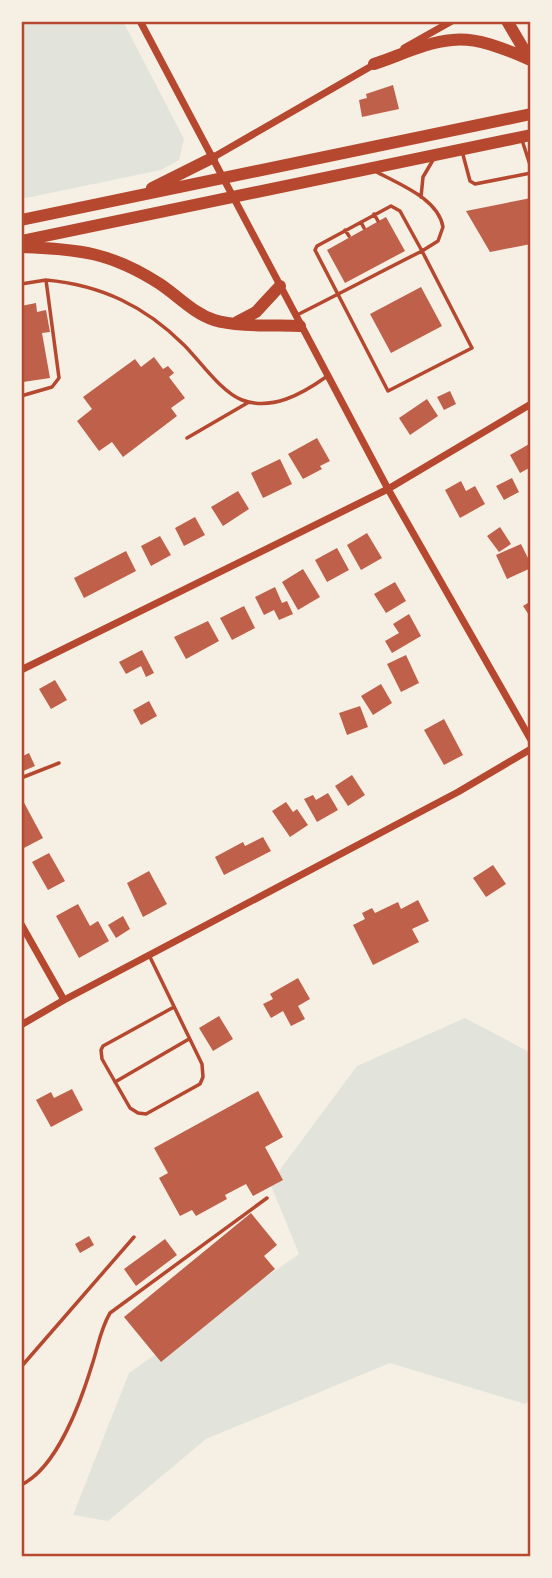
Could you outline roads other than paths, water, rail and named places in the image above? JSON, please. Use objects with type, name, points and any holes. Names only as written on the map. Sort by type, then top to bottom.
[{"type":"highway","points":[[507,21],[530,59]]},
{"type":"highway","points":[[374,64],[453,40],[476,41],[530,59]]},
{"type":"highway","points":[[21,220],[531,114]]},
{"type":"highway","points":[[21,241],[526,136]]},
{"type":"highway","points":[[136,196],[212,158]]},
{"type":"highway","points":[[21,247],[77,250],[115,260],[161,285],[204,316],[218,321],[298,321]]},
{"type":"highway","points":[[237,322],[257,312],[279,285]]},
{"type":"street","points":[[140,21],[388,489],[531,740]]},
{"type":"street","points":[[212,158],[452,21]]},
{"type":"street","points":[[21,670],[388,489],[531,404]]},
{"type":"street","points":[[21,1025],[458,792],[531,749]]},
{"type":"street","points":[[21,924],[64,1000]]},
{"type":"lane","points":[[461,149],[470,181],[475,184],[531,170],[526,136]]},
{"type":"lane","points":[[421,197],[424,177],[436,155]]},
{"type":"lane","points":[[298,321],[337,295],[438,241],[443,227],[436,211],[421,197],[371,168]]},
{"type":"lane","points":[[391,206],[400,211],[422,251],[472,348],[388,391],[315,250],[332,237],[391,206]]},
{"type":"lane","points":[[374,214],[378,221]]},
{"type":"lane","points":[[361,222],[364,228]]},
{"type":"lane","points":[[345,230],[349,236]]},
{"type":"lane","points":[[332,237],[335,243]]},
{"type":"lane","points":[[396,255],[400,262]]},
{"type":"lane","points":[[382,262],[385,270]]},
{"type":"lane","points":[[366,271],[370,278]]},
{"type":"lane","points":[[353,278],[357,285]]},
{"type":"lane","points":[[21,396],[52,387],[59,378],[46,280]]},
{"type":"lane","points":[[21,284],[46,280],[92,287],[130,303],[182,343],[209,373],[237,398],[250,402],[264,403],[291,398],[328,376]]},
{"type":"lane","points":[[187,438],[250,402]]},
{"type":"lane","points":[[21,778],[60,763]]},
{"type":"lane","points":[[149,955],[202,1064],[202,1081],[146,1114],[134,1112],[101,1055],[103,1046],[174,1007]]},
{"type":"lane","points":[[115,1082],[190,1039]]},
{"type":"lane","points":[[21,1485],[33,1480],[67,1428],[110,1313],[267,1198]]},
{"type":"lane","points":[[21,1367],[134,1237]]}]
